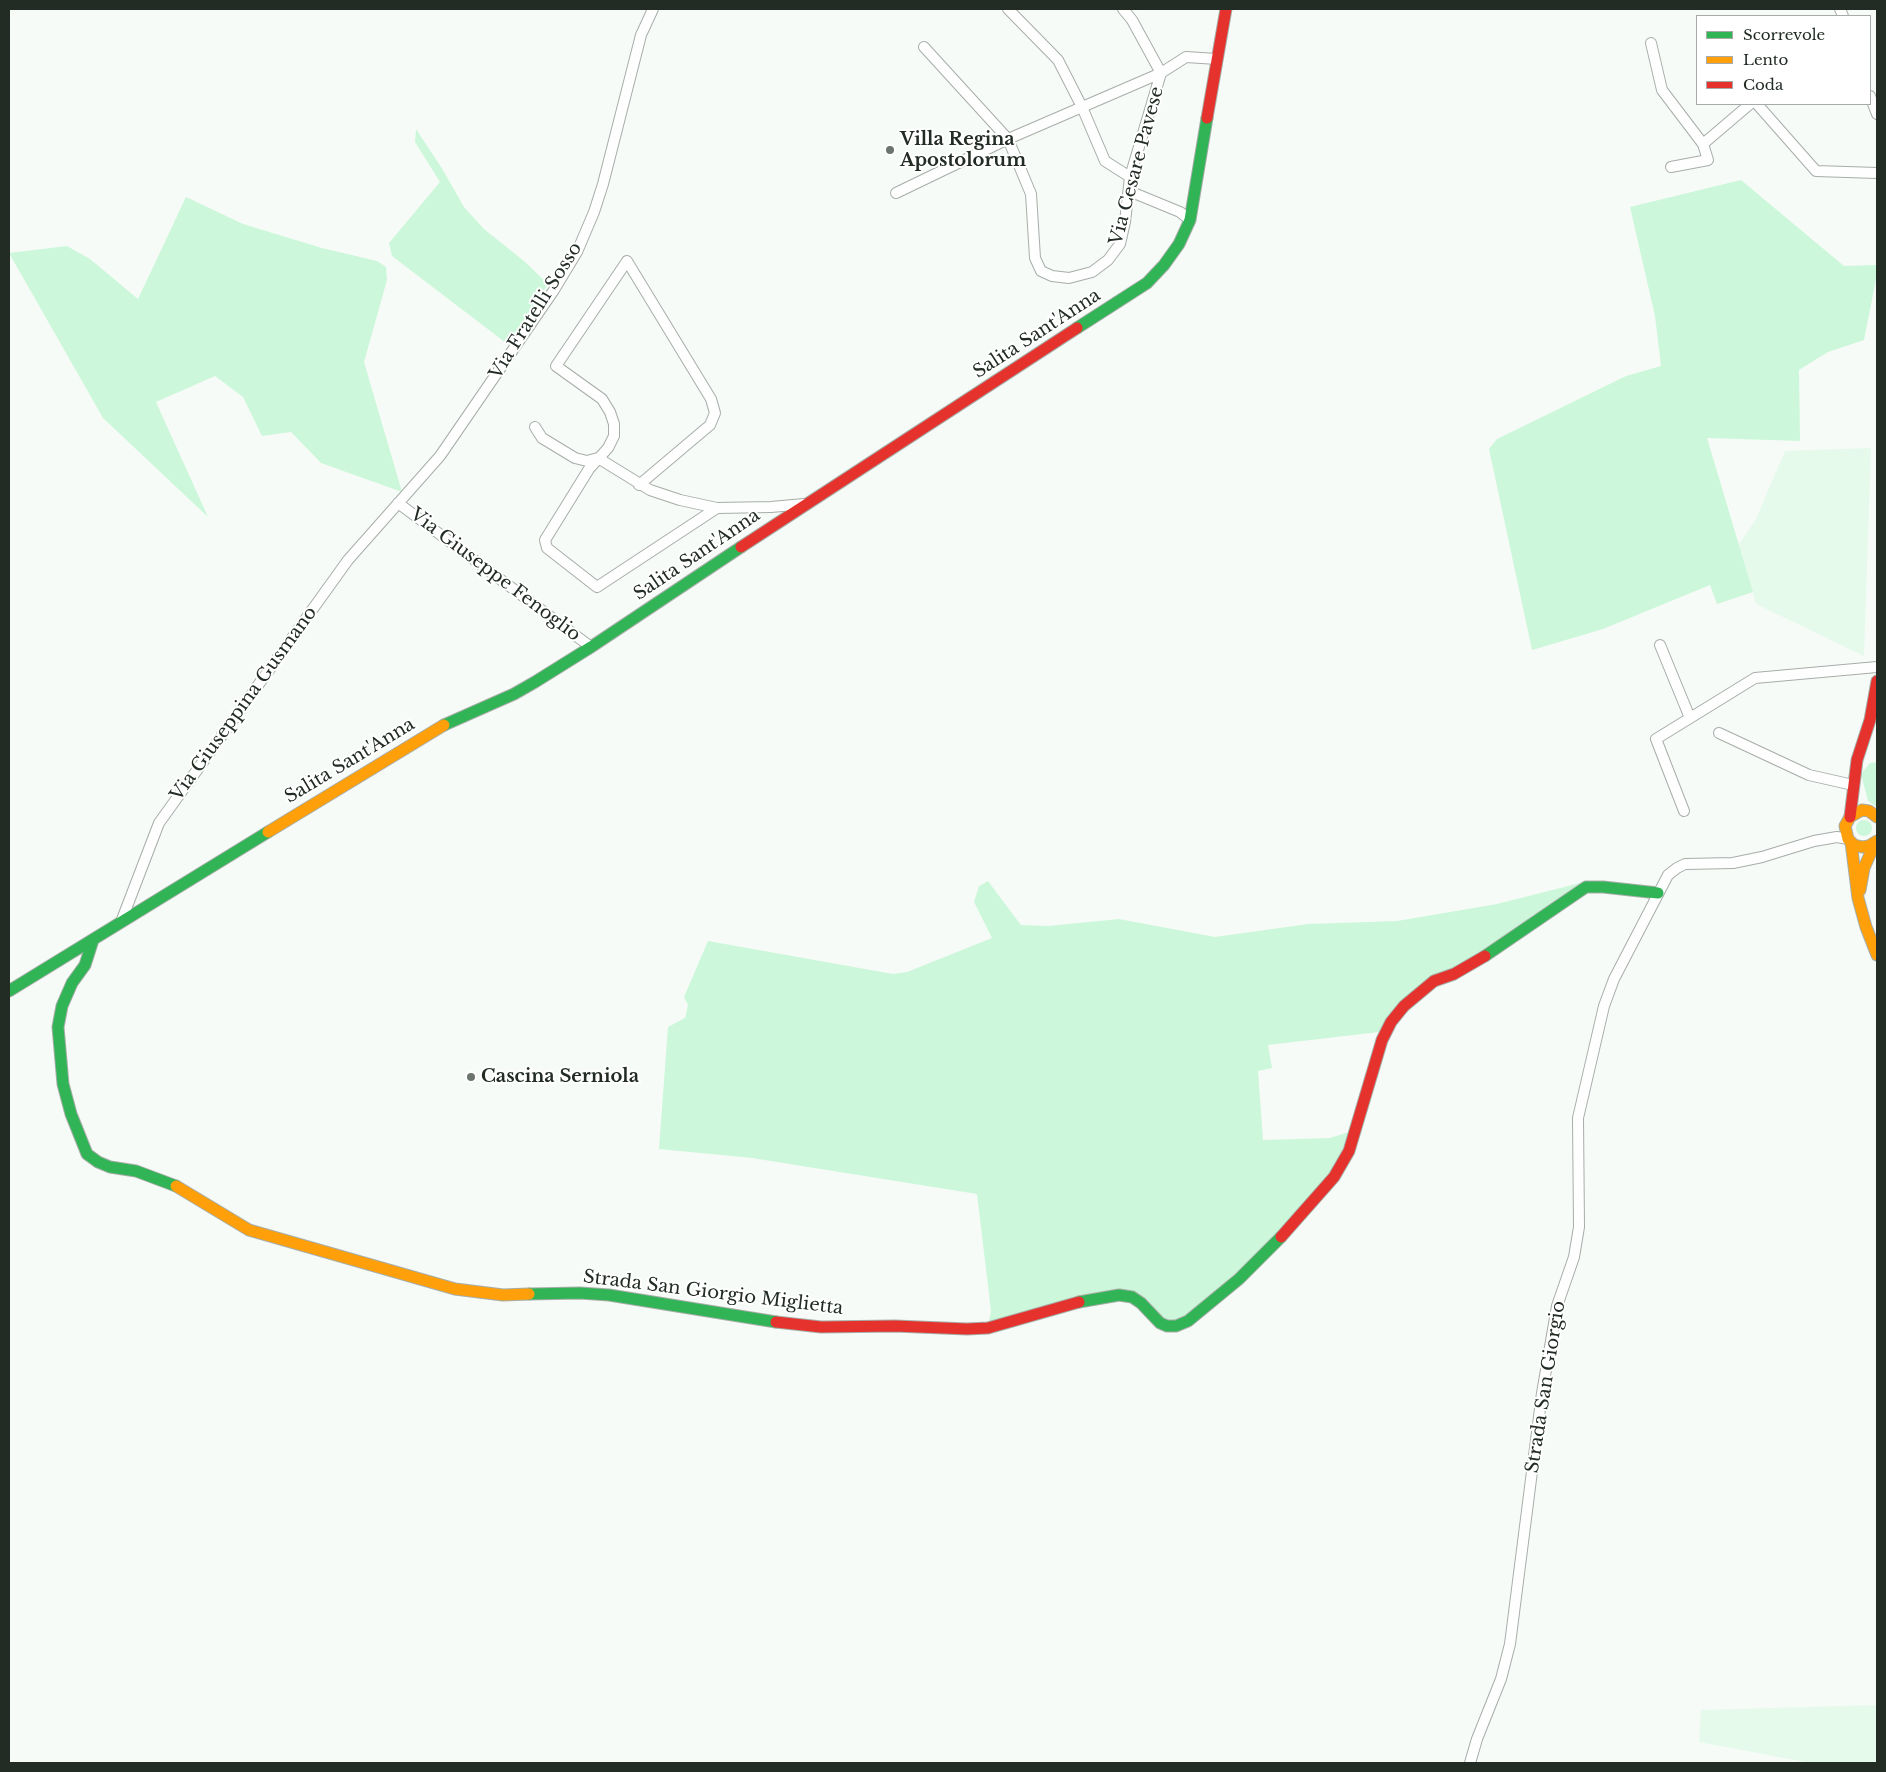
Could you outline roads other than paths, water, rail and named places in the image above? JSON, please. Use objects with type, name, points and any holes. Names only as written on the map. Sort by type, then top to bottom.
[{"type":"street","name":"Via Fratelli Sosso","points":[[398,503],[440,456],[554,290],[577,252],[594,212],[603,184],[641,35],[653,9]]},
{"type":"street","points":[[1008,9],[1058,60],[1082,107],[1105,161],[1130,177]]},
{"type":"street","points":[[896,193],[1008,139],[1161,74],[1132,20],[1123,9]]},
{"type":"street","name":"Salita Sant'Anna","points":[[9,991],[425,736],[444,725],[514,694],[591,647],[805,504],[1147,283],[1164,265],[1179,244],[1190,220],[1226,9]]},
{"type":"street","points":[[1651,43],[1662,90],[1703,144],[1708,160],[1671,167]]},
{"type":"street","points":[[924,48],[1008,139]]},
{"type":"street","name":"Via Cesare Pavese","points":[[1008,139],[1031,194],[1035,258],[1041,270],[1052,276],[1069,278],[1092,272],[1108,260],[1120,244],[1130,177],[1161,74],[1186,57],[1217,59]]},
{"type":"street","points":[[1871,99],[1877,114]]},
{"type":"street","points":[[1703,144],[1749,105]]},
{"type":"street","points":[[1757,105],[1816,171],[1877,173]]},
{"type":"street","points":[[1129,191],[1180,212],[1190,220]]},
{"type":"street","points":[[639,485],[710,425],[715,413],[711,399],[627,260],[556,366],[602,399],[610,412],[614,424],[614,436],[608,448],[589,469],[545,540],[547,548],[597,587],[716,508]]},
{"type":"street","points":[[535,427],[542,438],[575,458],[587,461],[598,458],[639,485],[680,500],[716,508],[805,504]]},
{"type":"street","name":"Via Giuseppe Fenoglio","points":[[398,503],[591,647]]},
{"type":"street","name":"Via Giuseppina Gusmano","points":[[121,922],[159,823],[348,560],[398,503]]},
{"type":"street","points":[[1660,646],[1690,718]]},
{"type":"street","points":[[1684,811],[1656,739],[1755,678],[1877,666]]},
{"type":"street","points":[[1877,681],[1873,719],[1857,760],[1846,832],[1850,840],[1858,898],[1877,956]]},
{"type":"street","points":[[1719,733],[1809,775],[1853,785],[1875,814]]},
{"type":"street","points":[[1848,819],[1854,813],[1862,810],[1875,814]]},
{"type":"street","name":"Strada San Giorgio","points":[[1814,841],[1834,831],[1848,819]]},
{"type":"street","name":"Strada San Giorgio","points":[[1469,1762],[1501,1679],[1510,1644],[1543,1384],[1557,1306],[1574,1257],[1580,1227],[1578,1118],[1604,1006],[1614,979],[1668,874],[1685,864],[1733,863],[1762,857],[1814,841],[1837,837],[1850,840]]},
{"type":"street","points":[[1850,840],[1862,847],[1876,842]]},
{"type":"street","points":[[1858,898],[1864,868],[1876,842]]},
{"type":"street","name":"Strada San Giorgio Miglietta","points":[[93,940],[85,965],[72,983],[62,1006],[58,1027],[58,1052],[63,1084],[71,1114],[87,1154],[104,1165],[136,1171],[179,1187],[228,1219],[250,1230],[455,1289],[477,1293],[503,1295],[580,1293],[609,1295],[821,1327],[895,1326],[967,1329],[988,1328],[1080,1302],[1119,1295],[1132,1297],[1141,1303],[1160,1323],[1167,1326],[1176,1326],[1188,1321],[1238,1279],[1291,1227],[1334,1177],[1349,1151],[1382,1040],[1391,1022],[1419,992],[1434,981],[1473,964],[1586,887],[1658,893]]},
{"type":"place","name":"Villa Regina Apostolorum","points":[[890,150]]},
{"type":"place","name":"Cascina Serniola","points":[[471,1077]]}]
